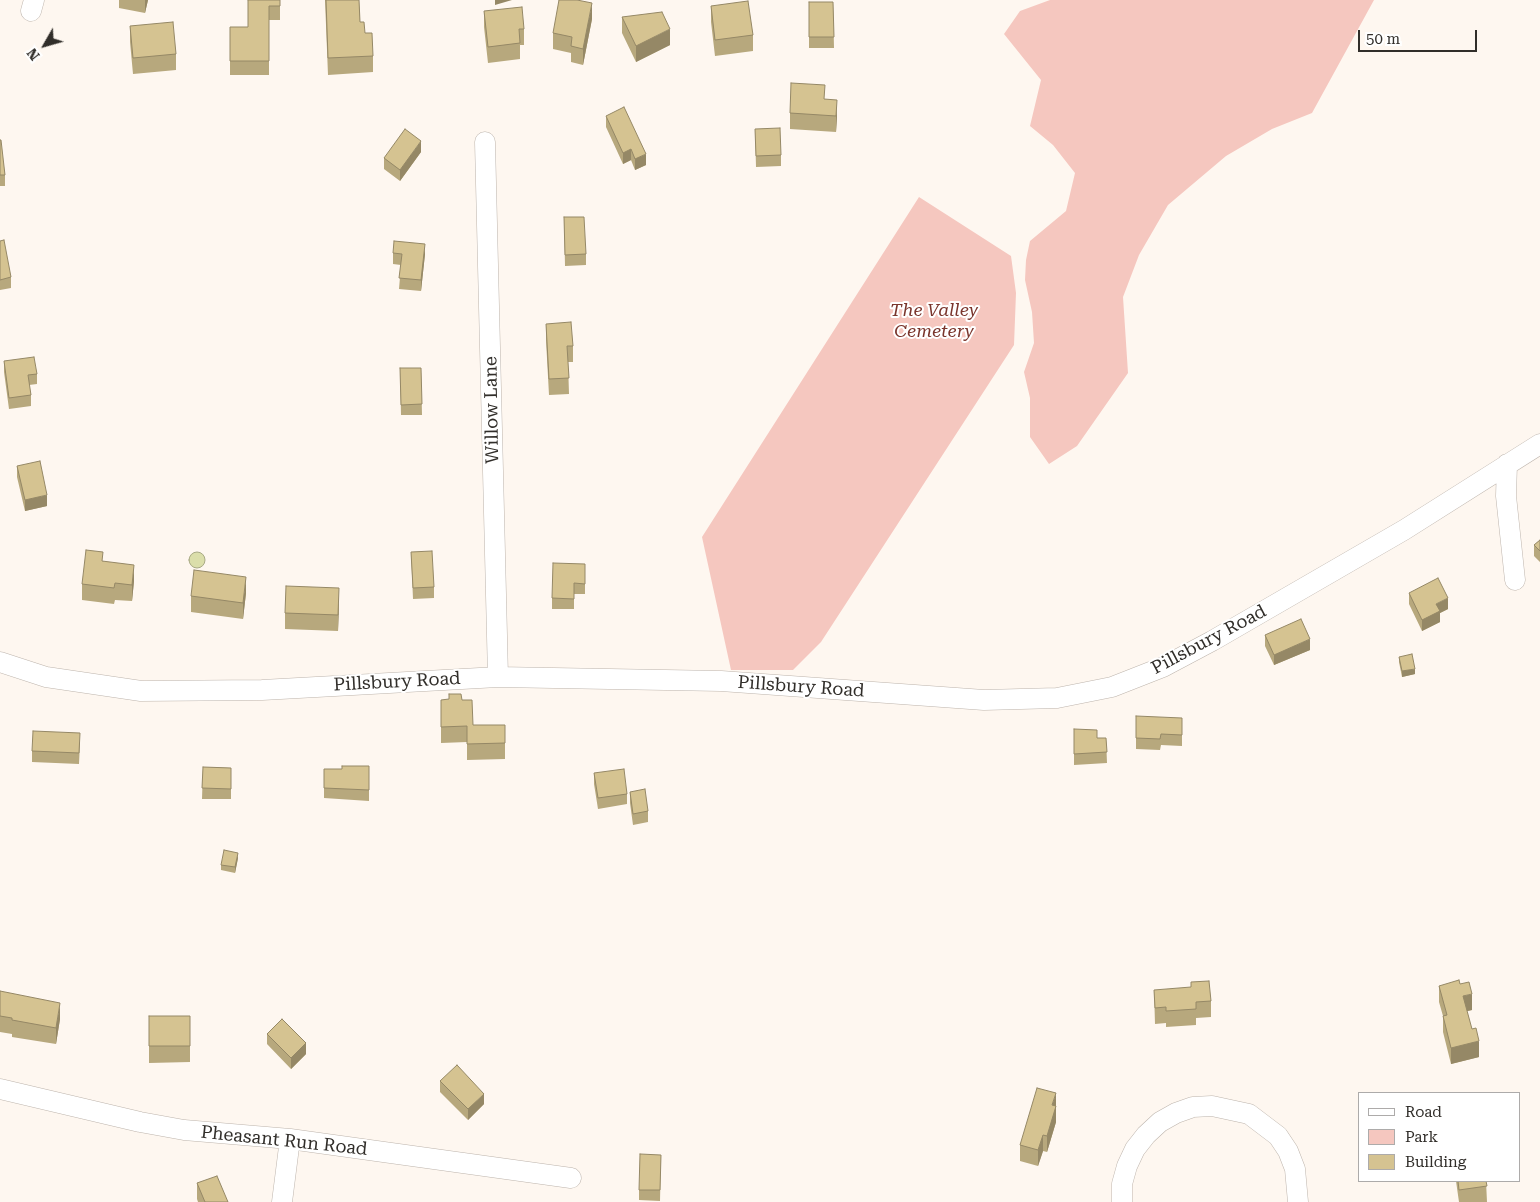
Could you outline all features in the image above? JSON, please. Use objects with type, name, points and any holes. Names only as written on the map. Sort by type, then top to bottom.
[{"type":"street","name":"Willow Lane","points":[[485,142],[498,677]]},
{"type":"street","name":"Pillsbury Road","points":[[0,662],[46,677],[141,691],[262,690],[498,677],[721,681],[984,700],[1057,698],[1112,687],[1163,667],[1212,642],[1388,539],[1540,444]]},
{"type":"street","points":[[1507,464],[1506,496],[1515,580]]},
{"type":"street","name":"Pheasant Run Road","points":[[0,1089],[140,1122],[184,1130],[290,1139],[571,1178]]},
{"type":"street","points":[[1122,1202],[1122,1184],[1127,1166],[1134,1149],[1146,1135],[1160,1122],[1176,1113],[1194,1107],[1212,1106],[1249,1114],[1278,1136],[1288,1151],[1295,1169],[1298,1202]]},
{"type":"street","points":[[282,1202],[290,1139]]},
{"type":"green space","points":[[1050,0],[1374,0],[1312,113],[1272,129],[1226,156],[1168,205],[1139,255],[1123,297],[1128,373],[1077,446],[1049,464],[1030,437],[1030,398],[1024,372],[1034,343],[1032,312],[1025,280],[1026,260],[1030,241],[1066,211],[1075,173],[1053,145],[1030,126],[1041,80],[1004,34],[1020,11]]},
{"type":"green space","name":"The Valley Cemetery","points":[[919,197],[1011,256],[1016,293],[1014,345],[821,642],[793,670],[731,670],[702,537]]},
{"type":"shaded area","points":[[194,552],[200,552],[205,557],[203,566],[194,568],[189,563],[189,557]]},
{"type":"building","points":[[248,0],[280,0],[280,6],[269,6],[269,61],[230,61],[230,27],[248,27]]},
{"type":"building","points":[[326,0],[359,0],[360,22],[364,22],[365,33],[372,33],[373,56],[328,58]]},
{"type":"building","points":[[559,0],[577,0],[592,3],[583,49],[571,46],[572,37],[553,33]]},
{"type":"building","points":[[748,1],[753,35],[715,40],[711,6]]},
{"type":"building","points":[[809,2],[833,2],[834,37],[809,37]]},
{"type":"building","points":[[522,7],[524,29],[519,29],[520,43],[488,47],[484,11]]},
{"type":"building","points":[[662,12],[670,29],[636,46],[622,17]]},
{"type":"building","points":[[173,22],[176,54],[133,58],[130,26]]},
{"type":"building","points":[[791,83],[825,85],[824,99],[837,100],[836,116],[790,113]]},
{"type":"building","points":[[624,107],[646,154],[635,159],[631,149],[623,153],[606,116]]},
{"type":"building","points":[[780,128],[781,155],[756,156],[755,129]]},
{"type":"building","points":[[405,129],[421,141],[400,170],[384,158]]},
{"type":"building","points":[[1,140],[5,175],[0,175]]},
{"type":"building","points":[[564,217],[584,217],[586,254],[565,255]]},
{"type":"building","points":[[4,240],[11,277],[0,280],[0,241]]},
{"type":"building","points":[[394,241],[425,244],[421,280],[399,278],[402,254],[393,253]]},
{"type":"building","points":[[571,322],[573,346],[567,346],[569,378],[549,379],[546,324]]},
{"type":"building","points":[[34,357],[37,374],[28,375],[31,395],[9,398],[4,361]]},
{"type":"building","points":[[400,368],[421,368],[422,404],[401,405]]},
{"type":"building","points":[[40,461],[47,495],[25,500],[17,466]]},
{"type":"building","points":[[1540,540],[1540,551],[1534,545]]},
{"type":"building","points":[[86,550],[103,552],[102,561],[134,565],[132,585],[115,583],[114,588],[82,584]]},
{"type":"building","points":[[432,551],[434,587],[413,588],[411,552]]},
{"type":"building","points":[[553,563],[585,564],[585,584],[574,583],[574,599],[552,598]]},
{"type":"building","points":[[194,570],[246,577],[243,603],[191,596]]},
{"type":"building","points":[[1438,578],[1448,598],[1436,604],[1440,611],[1422,620],[1409,593]]},
{"type":"building","points":[[286,586],[339,588],[338,615],[285,613]]},
{"type":"building","points":[[1301,619],[1310,639],[1274,655],[1265,635]]},
{"type":"building","points":[[1412,654],[1415,669],[1402,671],[1399,657]]},
{"type":"building","points":[[449,694],[461,694],[462,700],[472,700],[473,725],[505,725],[505,743],[467,744],[467,726],[441,727],[441,700],[449,699]]},
{"type":"building","points":[[1136,716],[1182,718],[1182,735],[1161,734],[1160,739],[1136,738]]},
{"type":"building","points":[[1074,729],[1097,730],[1097,738],[1106,738],[1107,752],[1074,754]]},
{"type":"building","points":[[33,731],[80,733],[79,753],[32,751]]},
{"type":"building","points":[[342,766],[369,766],[369,790],[324,788],[324,769],[342,769]]},
{"type":"building","points":[[203,767],[231,768],[231,789],[202,788]]},
{"type":"building","points":[[624,769],[627,794],[598,798],[594,773]]},
{"type":"building","points":[[645,789],[648,811],[633,814],[630,792]]},
{"type":"building","points":[[224,850],[238,853],[235,867],[221,865]]},
{"type":"building","points":[[1459,980],[1460,984],[1469,982],[1472,994],[1463,996],[1472,1029],[1476,1028],[1479,1041],[1451,1048],[1443,1016],[1447,1015],[1439,986]]},
{"type":"building","points":[[1209,981],[1211,1001],[1196,1002],[1196,1009],[1166,1011],[1166,1007],[1155,1008],[1154,990],[1191,987],[1191,982]]},
{"type":"building","points":[[0,991],[60,1003],[56,1028],[0,1016]]},
{"type":"building","points":[[149,1016],[190,1016],[190,1046],[149,1046]]},
{"type":"building","points":[[282,1019],[306,1043],[291,1058],[267,1034]]},
{"type":"building","points":[[457,1065],[484,1094],[468,1109],[440,1081]]},
{"type":"building","points":[[1037,1088],[1056,1093],[1052,1105],[1056,1106],[1047,1136],[1043,1135],[1038,1150],[1020,1145]]},
{"type":"building","points":[[640,1154],[661,1155],[660,1190],[639,1190]]},
{"type":"building","points":[[217,1176],[228,1202],[205,1202],[197,1183]]},
{"type":"building","points":[[1458,1182],[1486,1182],[1487,1186],[1459,1190]]}]
